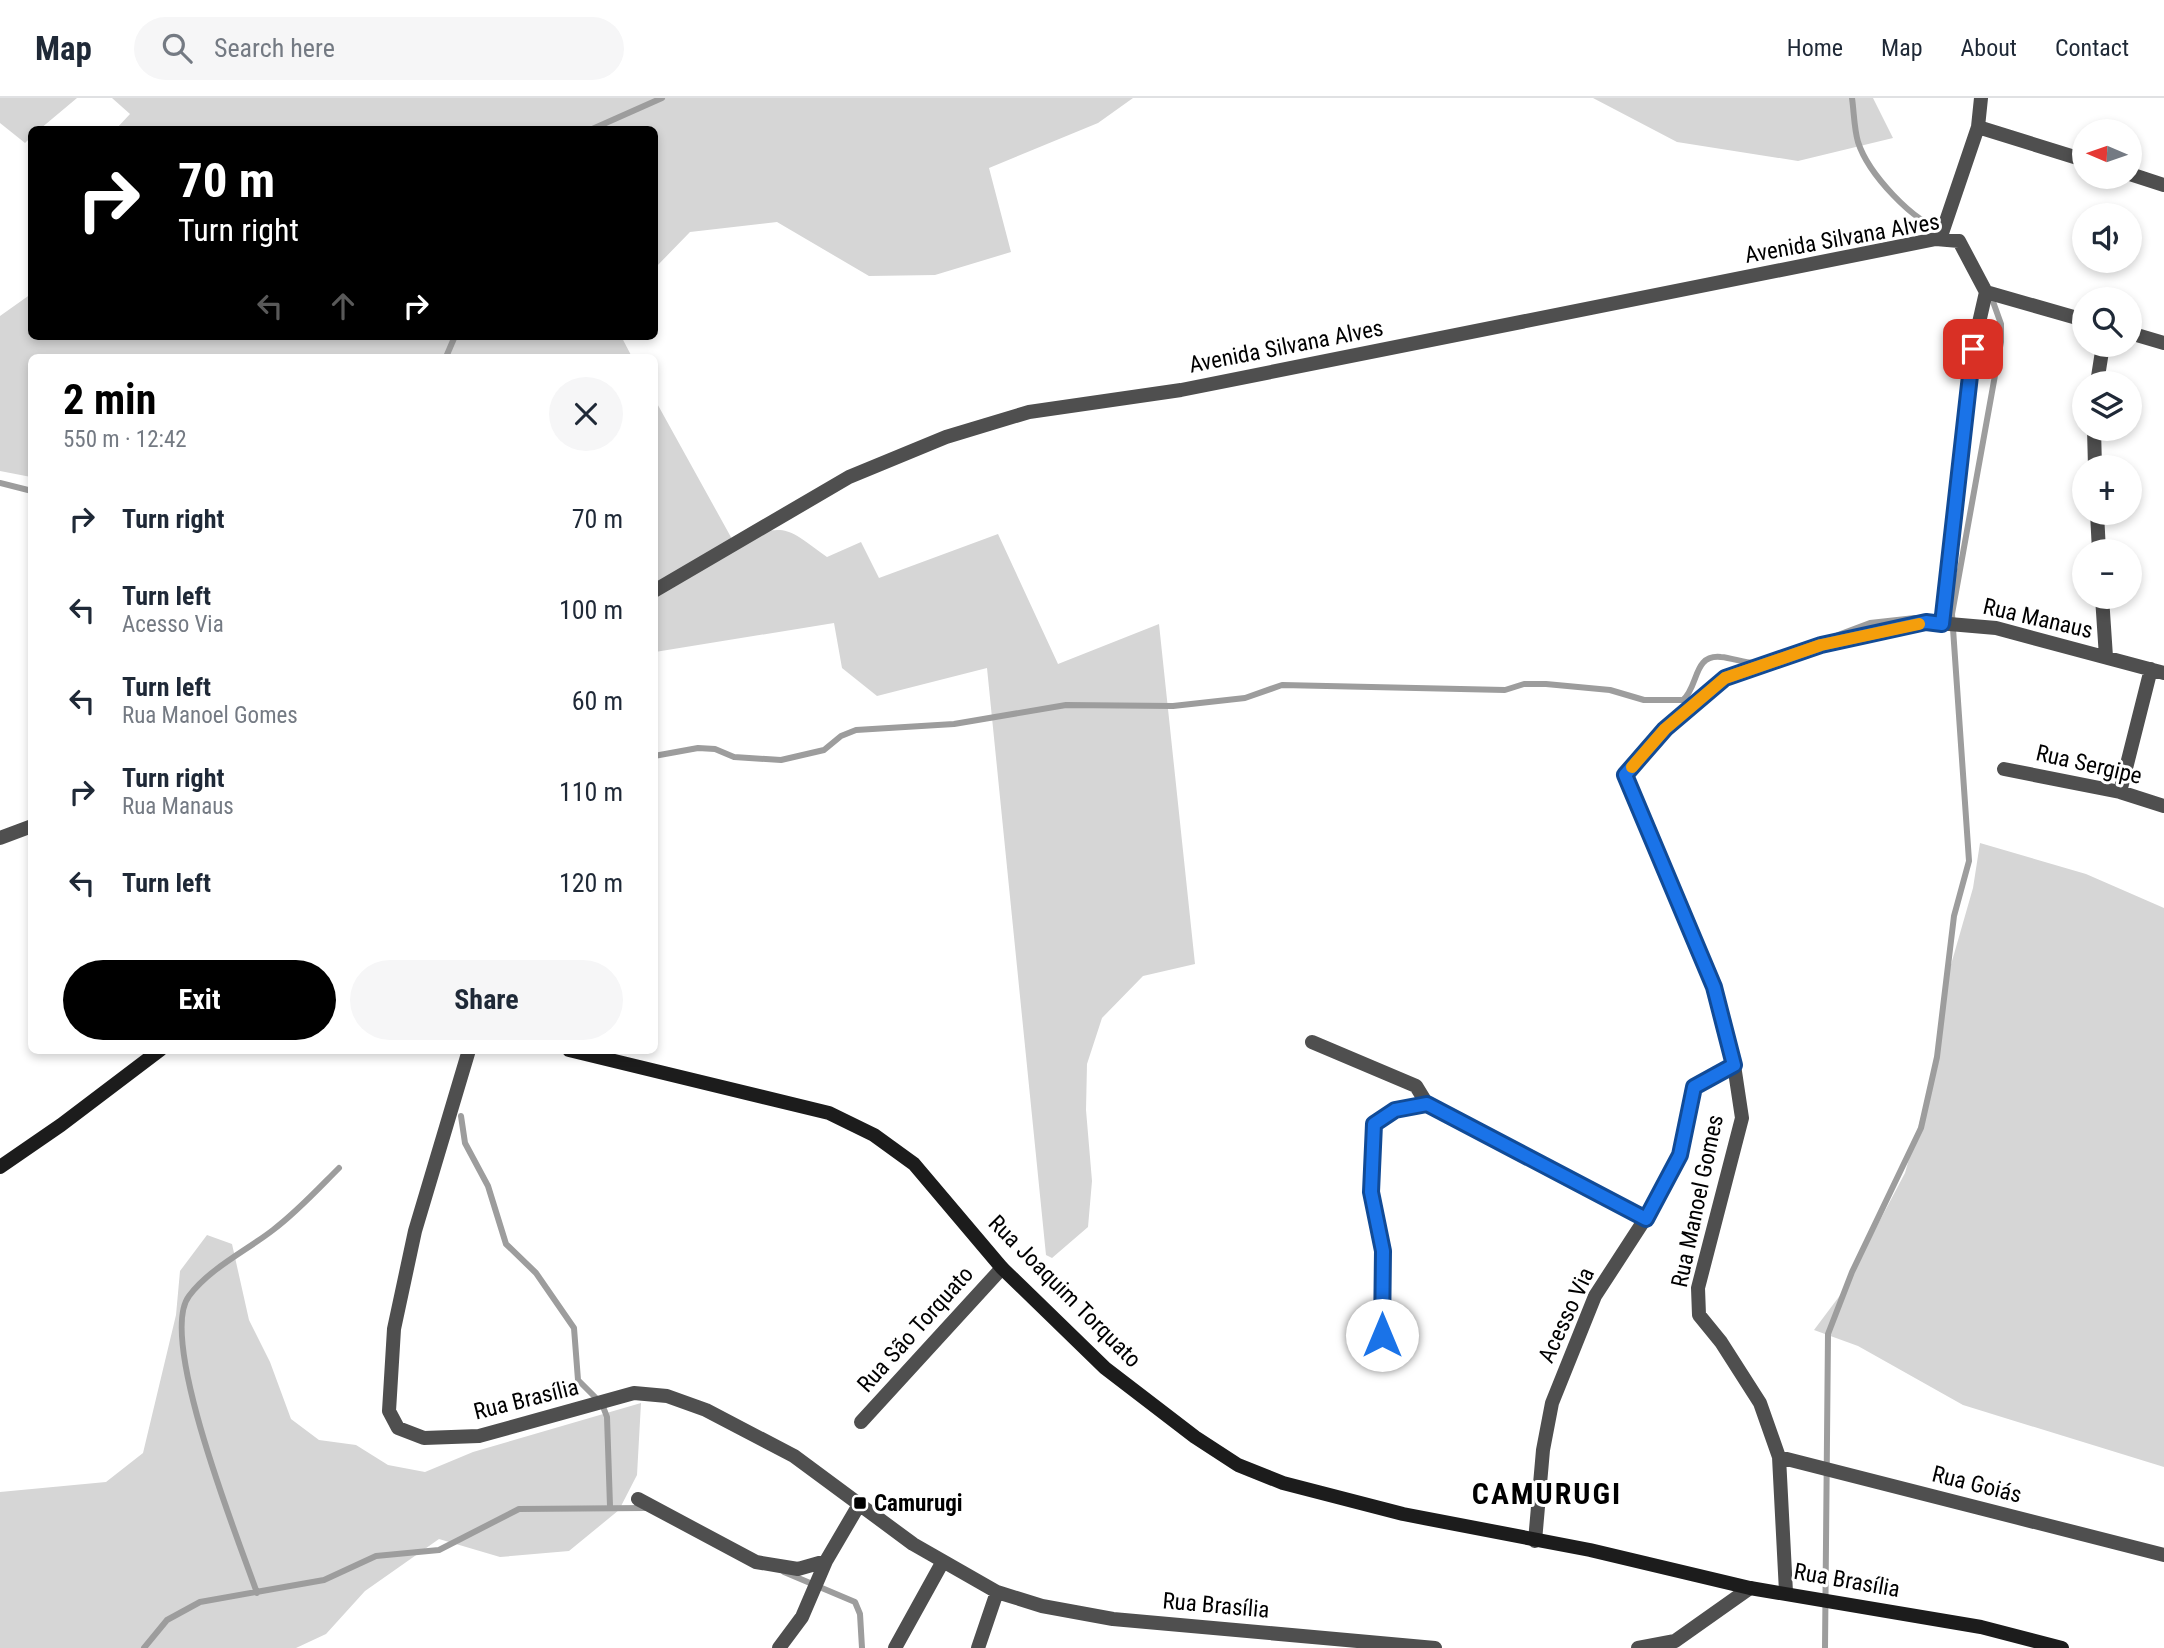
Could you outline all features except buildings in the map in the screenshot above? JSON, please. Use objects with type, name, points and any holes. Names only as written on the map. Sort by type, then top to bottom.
[{"type":"street","points":[[1940,239],[1978,127],[1981,98]]},
{"type":"street","points":[[1978,127],[2072,156]]},
{"type":"street","points":[[2142,178],[2164,185]]},
{"type":"street","name":"Avenida Silvana Alves","points":[[658,589],[849,477],[946,437],[1028,412],[1181,390],[1940,239],[1959,241],[1986,292]]},
{"type":"street","points":[[1942,624],[1973,349],[1986,292],[2072,317]]},
{"type":"street","points":[[2142,337],[2164,343]]},
{"type":"street","points":[[2103,609],[2106,657]]},
{"type":"street","name":"Rua Manaus","points":[[1625,775],[1665,729],[1725,678],[1821,645],[1926,622],[1996,628],[2158,671],[2120,792]]},
{"type":"street","name":"Rua Sergipe","points":[[2004,769],[2120,792],[2164,806]]},
{"type":"street","name":"Rua Manoel Gomes","points":[[1625,775],[1714,987],[1734,1065],[1742,1118],[1698,1288],[1699,1315],[1721,1342],[1760,1403],[1779,1457],[1786,1592]]},
{"type":"street","points":[[0,838],[28,828]]},
{"type":"street","points":[[1312,1042],[1416,1086],[1427,1104],[1646,1219]]},
{"type":"street","points":[[0,1167],[155,1054]]},
{"type":"street","name":"Rua Brasília","points":[[468,1054],[415,1231],[394,1329],[389,1410],[398,1428],[424,1438],[479,1436],[634,1393],[667,1396],[706,1410],[794,1456],[912,1544],[997,1592],[1042,1606],[1114,1619],[1435,1648]]},
{"type":"street","name":"Rua Joaquim Torquato","points":[[586,1054],[829,1113],[874,1135],[914,1164],[1002,1268],[1105,1368],[1238,1465],[1283,1483],[1403,1514],[1590,1550],[1750,1588]]},
{"type":"street","name":"Acesso Via","points":[[1535,1541],[1543,1450],[1552,1403],[1595,1296],[1646,1219],[1680,1155],[1694,1087],[1734,1065]]},
{"type":"street","points":[[1382,1335],[1383,1251],[1371,1192],[1374,1124],[1395,1110],[1427,1104]]},
{"type":"street","name":"Rua São Torquato","points":[[861,1422],[1002,1268]]},
{"type":"street","name":"Rua Goiás","points":[[1779,1457],[2164,1555]]},
{"type":"street","points":[[638,1499],[756,1562],[798,1569],[826,1561]]},
{"type":"street","points":[[779,1648],[802,1617],[826,1561],[860,1503]]},
{"type":"street","points":[[895,1648],[942,1563]]},
{"type":"street","points":[[1638,1648],[1675,1641],[1750,1588]]},
{"type":"street","name":"Rua Brasília","points":[[1750,1588],[1981,1627],[2062,1648]]},
{"type":"street","points":[[978,1648],[997,1592]]},
{"type":"shaded area","points":[[0,98],[77,98],[44,126],[28,126],[28,140],[25,143],[0,123]]},
{"type":"shaded area","points":[[112,98],[1133,98],[1098,123],[989,168],[1011,252],[935,275],[869,276],[777,222],[690,232],[658,265],[658,126],[119,126],[130,114]]},
{"type":"shaded area","points":[[1593,98],[1873,98],[1893,138],[1798,161],[1677,142]]},
{"type":"shaded area","points":[[28,296],[28,340],[623,340],[630,354],[28,354],[28,476],[0,471],[0,316]]},
{"type":"shaded area","points":[[658,405],[732,539],[783,530],[801,538],[827,557],[861,542],[879,578],[998,534],[1058,664],[1159,624],[1195,964],[1143,976],[1102,1018],[1087,1064],[1086,1110],[1092,1181],[1088,1227],[1052,1258],[1046,1255],[987,668],[877,696],[842,668],[834,623],[658,652]]},
{"type":"shaded area","points":[[1980,843],[2086,874],[2164,908],[2164,1467],[1963,1405],[1858,1346],[1814,1330],[1841,1294],[1905,1173],[1925,1103],[1939,1035],[1944,989],[1973,888]]},
{"type":"shaded area","points":[[207,1235],[232,1244],[249,1320],[270,1362],[291,1419],[319,1440],[356,1445],[388,1465],[425,1472],[473,1452],[641,1403],[637,1475],[619,1510],[569,1551],[500,1557],[439,1539],[365,1591],[326,1634],[296,1648],[0,1648],[0,1492],[106,1482],[143,1453],[176,1315],[180,1271]]},
{"type":"waterway","points":[[599,126],[662,98]]},
{"type":"waterway","points":[[1852,98],[1858,142],[1871,168],[1906,207],[1919,218],[1944,230]]},
{"type":"waterway","points":[[1825,1648],[1828,1334],[1852,1272],[1921,1128],[1937,1057],[1954,916],[1969,861],[1952,614],[2001,342],[2001,324],[1991,296]]},
{"type":"waterway","points":[[447,354],[453,340]]},
{"type":"waterway","points":[[0,483],[28,490]]},
{"type":"waterway","points":[[1838,635],[1870,623],[1915,618]]},
{"type":"waterway","points":[[658,755],[698,748],[715,749],[734,757],[781,760],[824,750],[841,736],[856,730],[954,724],[1066,705],[1173,706],[1245,698],[1282,685],[1505,690],[1524,684],[1546,684],[1610,690],[1644,700],[1683,700],[1706,660],[1721,657],[1755,663]]},
{"type":"waterway","points":[[461,1116],[465,1143],[488,1186],[506,1244],[536,1273],[574,1328],[578,1380],[602,1404],[607,1417],[610,1506]]},
{"type":"waterway","points":[[257,1593],[204,1441],[184,1353],[182,1319],[189,1296],[207,1277],[282,1223],[339,1168]]},
{"type":"waterway","points":[[144,1648],[167,1620],[200,1602],[324,1580],[376,1556],[439,1550],[519,1509],[645,1508]]},
{"type":"waterway","points":[[784,1572],[855,1602],[860,1614],[862,1648]]},
{"type":"slow traffic","points":[[1632,767],[1665,729],[1725,678],[1821,645],[1919,624]]},
{"type":"place","name":"Camurugi","points":[[860,1503]]},
{"type":"district","name":"CAMURUGI","points":[[1547,1494]]},
{"type":"route","points":[[1382,1335],[1383,1251],[1371,1192],[1374,1124],[1395,1110],[1427,1104],[1646,1219],[1680,1155],[1694,1087],[1734,1065],[1714,987],[1625,775],[1665,729],[1725,678],[1821,645],[1926,622],[1942,624],[1973,349]]}]
